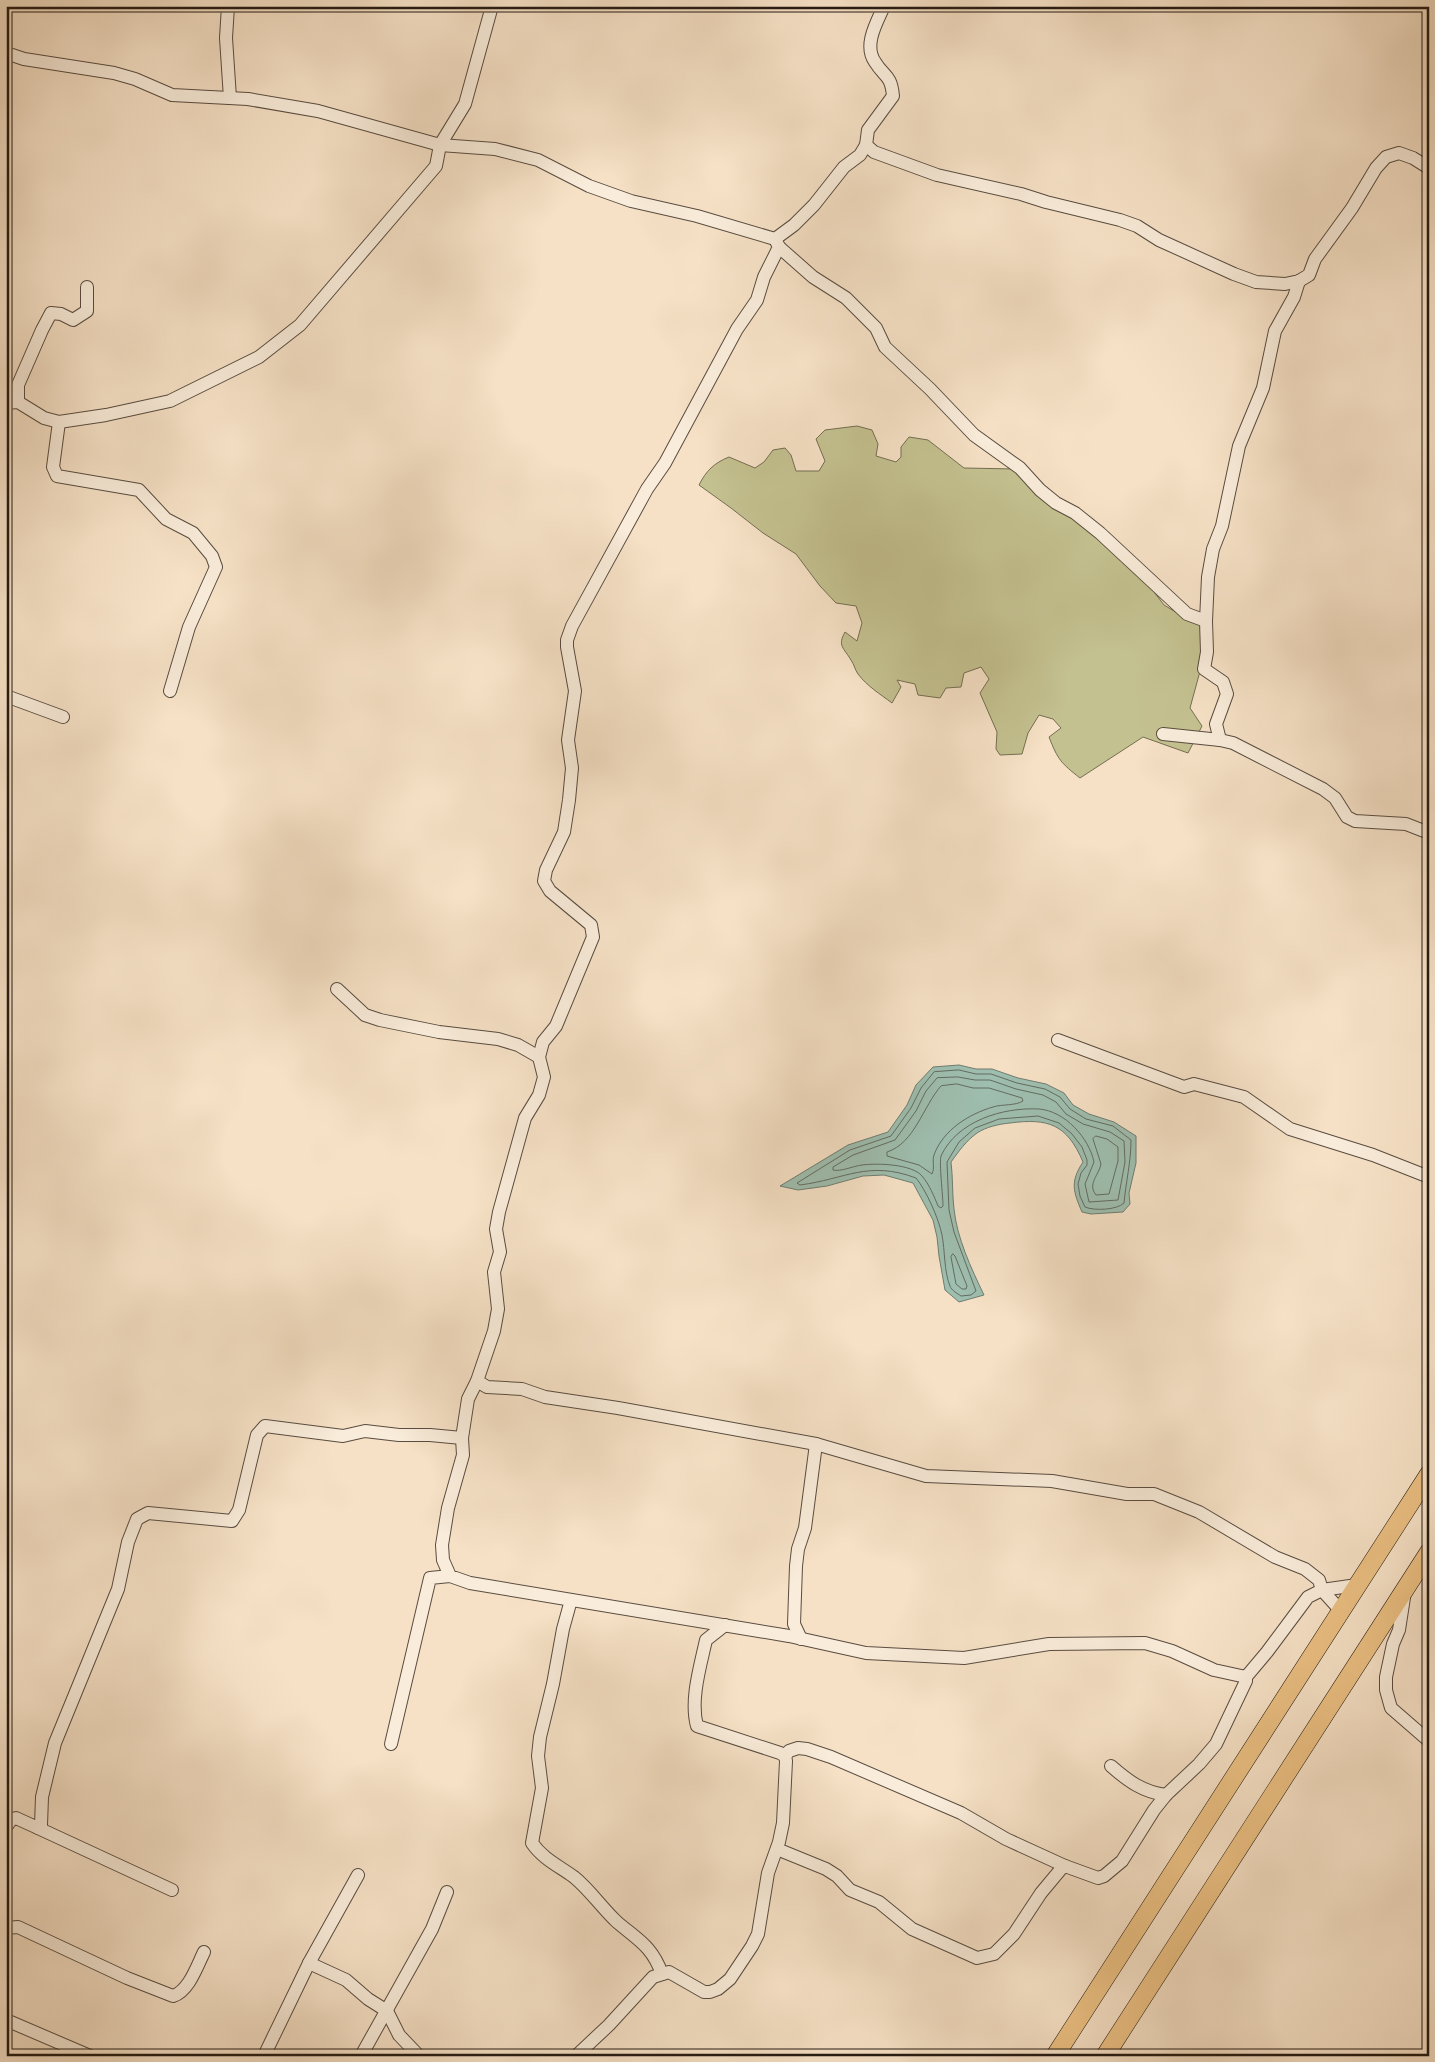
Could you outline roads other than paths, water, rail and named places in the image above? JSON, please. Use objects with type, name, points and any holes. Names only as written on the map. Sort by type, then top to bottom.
[{"type":"highway","points":[[1055,2056],[1429,1474]]},
{"type":"highway","points":[[1105,2056],[1429,1552]]},
{"type":"street","points":[[228,6],[226,38],[230,98]]},
{"type":"street","points":[[87,287],[87,311],[73,320],[61,314],[51,314],[42,330],[12,402],[44,418],[59,422],[106,415],[170,401],[260,357],[300,325],[436,166],[440,144],[465,104],[492,6]]},
{"type":"street","points":[[450,1576],[443,1560],[442,1545],[448,1508],[463,1455],[462,1438],[468,1399],[477,1381],[494,1330],[498,1310],[494,1272],[500,1252],[496,1229],[499,1212],[525,1118],[539,1095],[544,1077],[539,1057],[543,1042],[556,1026],[593,936],[591,925],[550,891],[544,881],[546,870],[564,832],[572,779],[568,740],[575,691],[567,647],[569,635],[628,522],[665,463],[737,329],[756,300],[777,243],[814,205],[844,166],[860,155],[866,145],[868,130],[893,96],[892,86],[886,74],[874,62],[870,48],[874,29],[884,6]]},
{"type":"street","points":[[6,54],[114,73],[136,79],[172,95],[230,98],[318,111],[440,144],[495,149],[538,160],[589,186],[631,202],[697,216],[777,243],[813,277],[846,298],[876,328],[886,347],[974,435],[1020,468],[1040,490],[1056,503],[1075,513],[1100,533],[1187,614],[1206,621]]},
{"type":"street","points":[[866,145],[874,152],[937,176],[1021,194],[1120,220],[1137,226],[1159,240],[1256,282],[1284,284],[1300,281],[1309,274],[1315,259],[1352,208],[1376,168],[1386,157],[1398,153],[1413,158],[1429,168]]},
{"type":"street","points":[[1220,740],[1216,724],[1227,694],[1223,682],[1204,669],[1207,652],[1208,577],[1213,549],[1222,526],[1239,446],[1263,388],[1275,331],[1294,297],[1300,281]]},
{"type":"street","points":[[59,422],[52,467],[57,476],[139,490],[166,519],[193,533],[212,556],[216,567],[189,627],[170,691]]},
{"type":"street","points":[[6,696],[63,717]]},
{"type":"street","points":[[1163,734],[1233,743],[1323,789],[1335,798],[1347,817],[1355,821],[1406,824],[1429,833]]},
{"type":"street","points":[[337,989],[365,1015],[462,1036],[498,1039],[518,1045],[539,1057]]},
{"type":"street","points":[[1058,1040],[1173,1084],[1184,1087],[1194,1084],[1206,1086],[1244,1097],[1290,1129],[1373,1155],[1429,1177]]},
{"type":"street","points":[[477,1381],[487,1387],[522,1389],[545,1397],[618,1408],[816,1444],[926,1476],[1052,1481],[1127,1494],[1154,1494],[1199,1512],[1275,1557],[1305,1569],[1319,1580],[1322,1590],[1341,1611]]},
{"type":"street","points":[[38,1828],[40,1825],[42,1797],[55,1744],[118,1588],[128,1542],[137,1519],[148,1513],[232,1521],[239,1510],[257,1435],[265,1426],[343,1436],[365,1431],[399,1435],[462,1438]]},
{"type":"street","points":[[801,1639],[794,1624],[796,1566],[798,1549],[805,1528],[816,1444]]},
{"type":"street","points":[[392,1744],[430,1578],[450,1576],[470,1583],[726,1625],[866,1653],[964,1658],[1049,1644],[1145,1643],[1172,1651],[1214,1670],[1246,1677]]},
{"type":"street","points":[[576,2056],[609,2025],[653,1977],[669,1972],[704,1992],[718,1989],[730,1979],[758,1934],[768,1873],[777,1849],[783,1823],[785,1756],[789,1751],[798,1748],[807,1749],[831,1757],[961,1813],[1006,1839],[1065,1866],[1098,1878],[1108,1873],[1122,1861],[1154,1810],[1166,1795],[1199,1764],[1216,1744],[1243,1688],[1246,1677],[1262,1659],[1308,1597],[1322,1590],[1358,1585]]},
{"type":"street","points":[[1405,1589],[1404,1609],[1399,1630],[1393,1644],[1386,1677],[1386,1690],[1391,1708],[1429,1741]]},
{"type":"street","points":[[571,1600],[563,1629],[554,1684],[538,1749],[542,1788],[532,1843],[544,1858],[575,1878],[618,1922],[648,1947],[657,1961],[662,1974]]},
{"type":"street","points":[[726,1625],[706,1640],[695,1701],[694,1715],[697,1726],[785,1756]]},
{"type":"street","points":[[1111,1766],[1131,1783],[1142,1789],[1166,1795]]},
{"type":"street","points":[[6,1827],[11,1820],[16,1818],[25,1821],[172,1890]]},
{"type":"street","points":[[777,1849],[826,1869],[837,1876],[850,1890],[879,1902],[912,1929],[977,1958],[994,1954],[1014,1934],[1054,1875],[1065,1866]]},
{"type":"street","points":[[264,2056],[309,1963],[358,1875]]},
{"type":"street","points":[[361,2056],[432,1929],[447,1892]]},
{"type":"street","points":[[6,1928],[18,1927],[127,1978],[173,1996],[180,1994],[184,1989],[204,1952]]},
{"type":"street","points":[[309,1963],[346,1980],[368,1999],[387,2011],[399,2034],[419,2056]]},
{"type":"street","points":[[6,2020],[90,2056]]},
{"type":"water","points":[[959,1065],[976,1069],[992,1069],[1018,1078],[1046,1084],[1064,1093],[1073,1105],[1089,1114],[1114,1122],[1136,1136],[1136,1163],[1129,1193],[1130,1204],[1123,1212],[1091,1214],[1082,1212],[1074,1187],[1076,1175],[1083,1162],[1070,1139],[1055,1126],[1035,1122],[1006,1123],[993,1126],[973,1136],[951,1162],[953,1203],[961,1242],[984,1295],[959,1302],[945,1290],[933,1220],[913,1183],[884,1175],[863,1176],[827,1186],[798,1190],[780,1186],[848,1145],[888,1132],[907,1105],[916,1085],[933,1067]]}]
